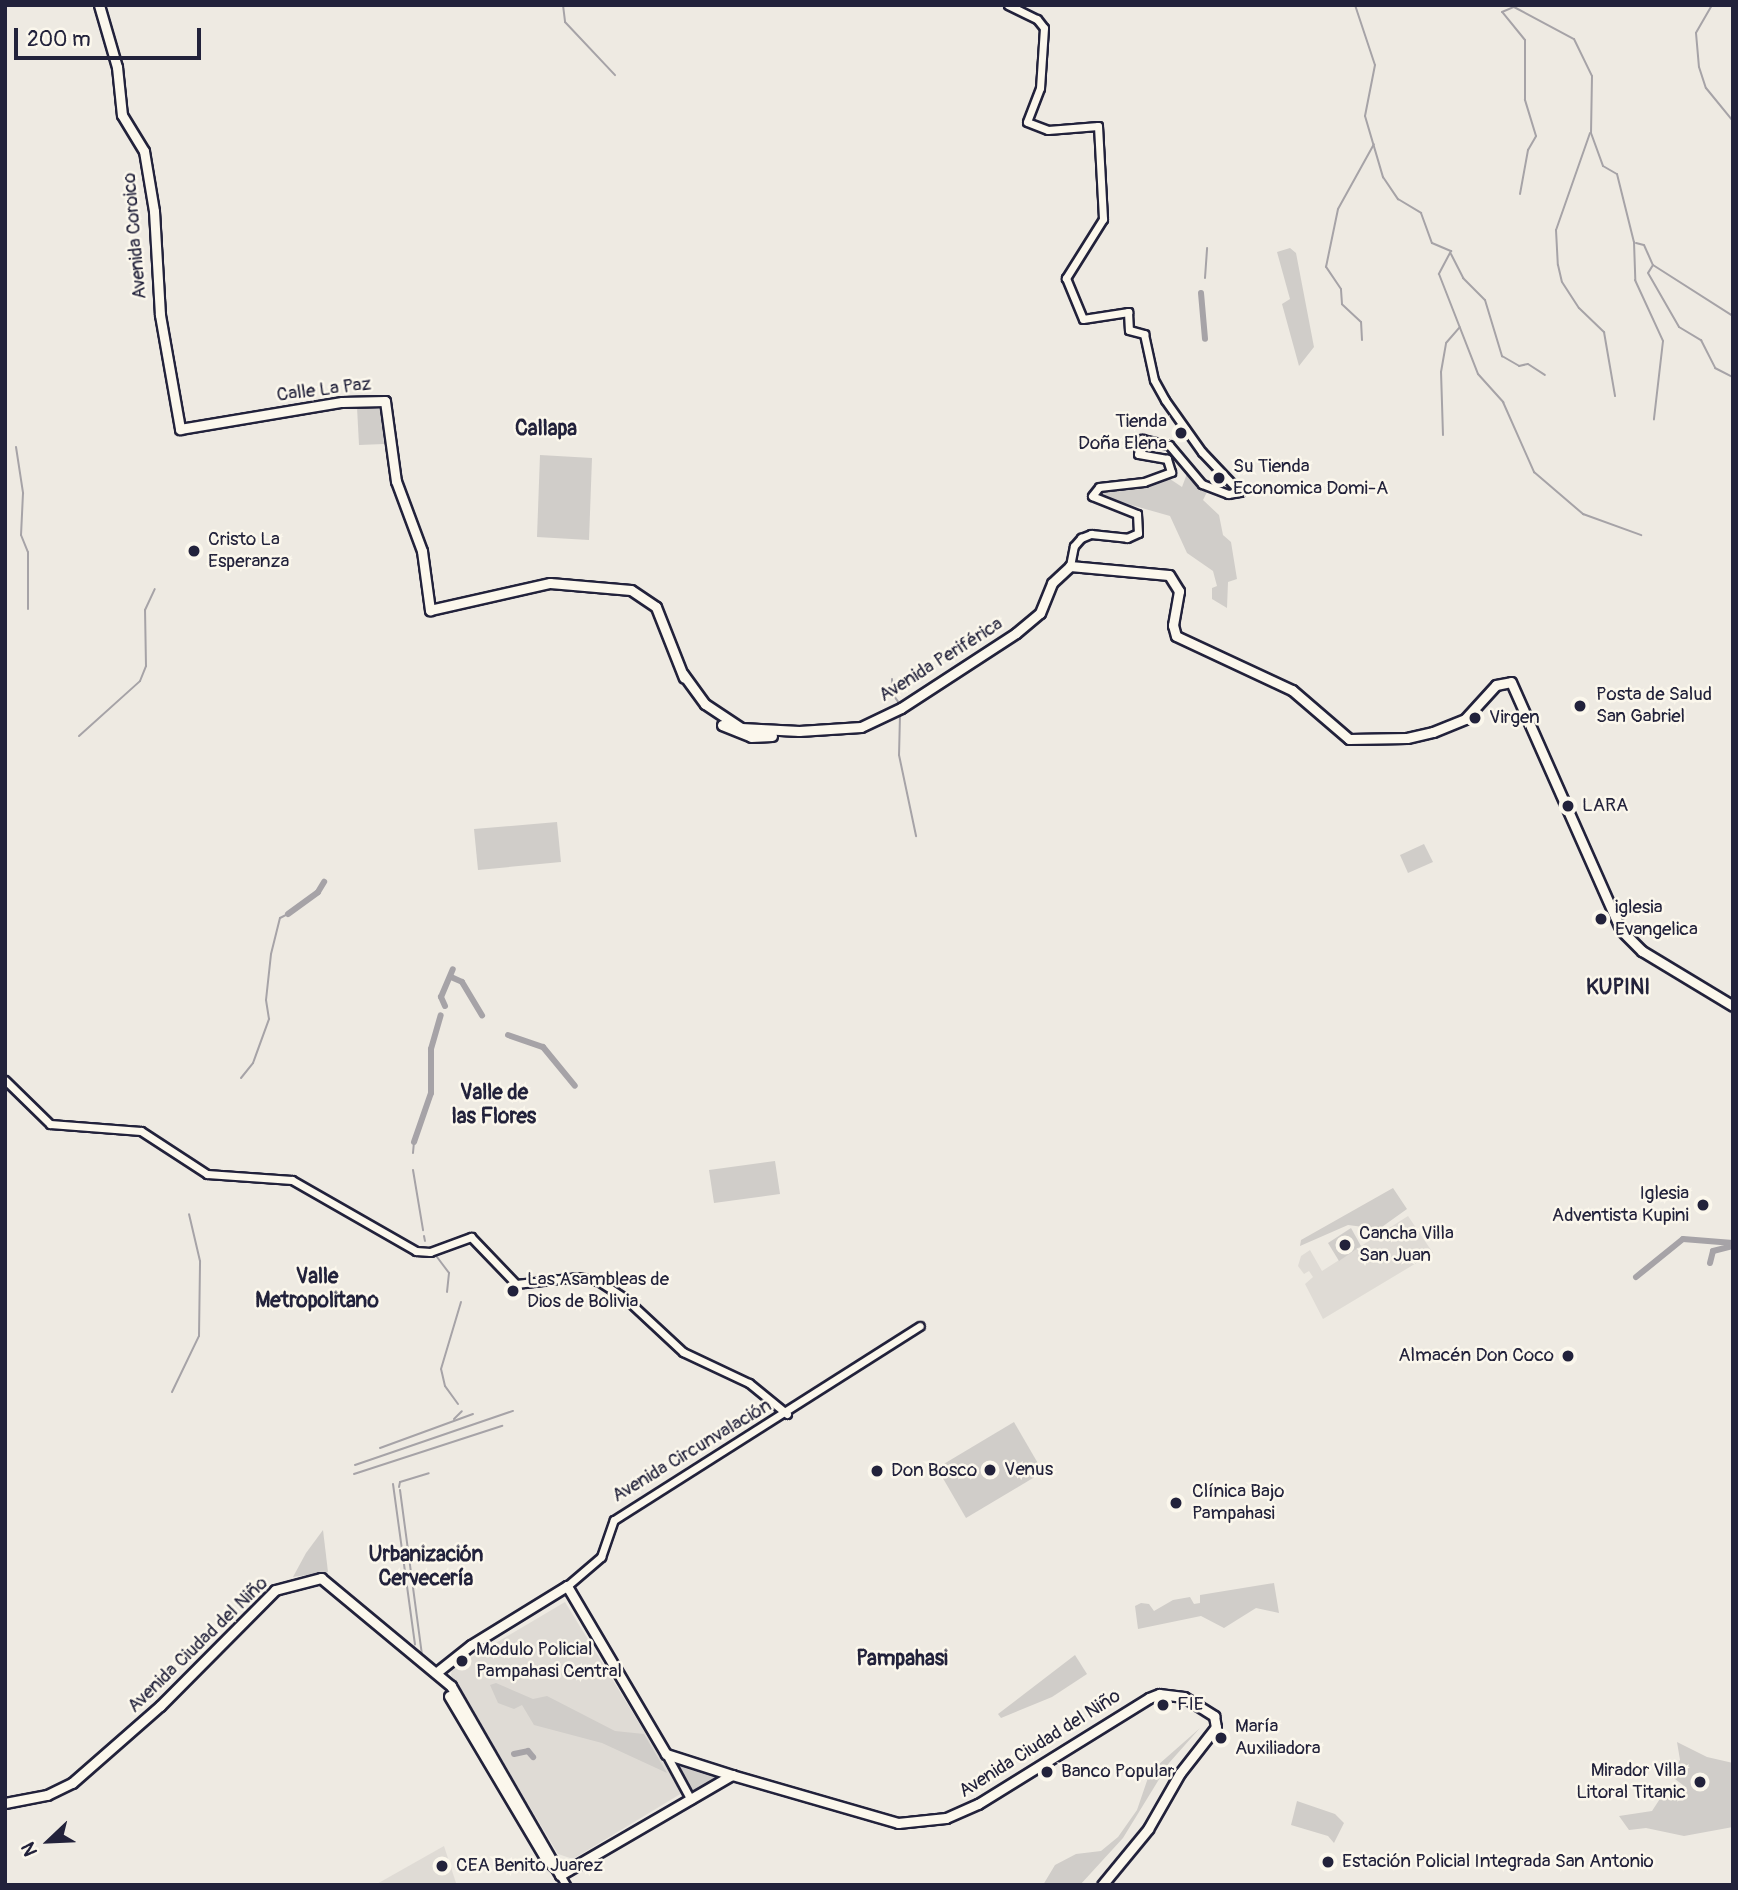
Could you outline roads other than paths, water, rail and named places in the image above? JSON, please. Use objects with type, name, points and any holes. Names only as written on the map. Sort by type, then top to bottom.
[{"type":"main road","name":"Avenida Coroico","points":[[99,5],[117,67],[122,115],[144,151],[154,211],[160,315],[180,429]]},
{"type":"main road","name":"Calle La Paz","points":[[180,429],[342,402],[385,401],[396,481],[422,551],[430,610]]},
{"type":"main road","name":"Avenida Periférica","points":[[430,610],[550,583],[631,590],[656,607],[683,674],[705,704],[730,723],[756,731],[861,727],[901,708],[1033,620],[1052,583],[1070,566]]},
{"type":"main road","points":[[1070,566],[1169,575],[1179,591],[1173,625],[1176,636],[1292,690],[1349,739],[1407,738],[1433,732],[1465,719],[1496,685],[1511,682],[1621,930],[1642,951],[1733,1006]]},
{"type":"main road","name":"Avenida Ciudad del Niño","points":[[5,1803],[59,1791],[86,1773],[275,1590],[300,1581],[325,1579],[413,1659],[440,1675],[545,1858],[558,1871]]},
{"type":"main road","points":[[568,1586],[666,1754]]},
{"type":"main road","name":"Avenida Circunvalación","points":[[440,1675],[471,1645],[568,1586]]},
{"type":"main road","name":"Avenida Ciudad del Niño","points":[[666,1754],[898,1823],[929,1822],[978,1804],[1102,1725],[1159,1694],[1184,1697],[1214,1716],[1216,1727],[1180,1773],[1148,1829],[1102,1885]]},
{"type":"main road","points":[[558,1871],[732,1775]]},
{"type":"street","points":[[1008,6],[1037,19],[1044,28],[1040,88],[1027,122],[1048,130],[1098,126],[1103,219],[1066,278],[1083,318],[1128,312],[1129,330],[1144,334],[1154,380],[1165,400],[1202,452],[1240,492],[1228,494],[1202,484],[1168,445],[1142,439],[1138,454],[1167,459],[1171,472],[1144,482],[1099,487],[1092,496],[1138,514],[1138,533],[1127,538],[1086,536],[1074,546],[1070,566]]},
{"type":"street","points":[[5,1080],[50,1124],[141,1130],[207,1174],[292,1180],[416,1251],[430,1252],[471,1237],[512,1282],[547,1282],[579,1277],[610,1287],[683,1352],[749,1383],[787,1414]]},
{"type":"street","name":"Avenida Circunvalación","points":[[568,1586],[601,1557],[614,1520],[787,1414],[920,1326]]},
{"type":"street","points":[[666,1754],[691,1800]]},
{"type":"street","points":[[558,1871],[566,1885]]},
{"type":"waterway","points":[[563,5],[565,22],[615,75]]},
{"type":"waterway","points":[[1355,5],[1375,65],[1365,116],[1383,177],[1398,199],[1421,213],[1432,243],[1451,251],[1439,274],[1478,374],[1503,402],[1534,472],[1583,514],[1641,535]]},
{"type":"waterway","points":[[1712,5],[1696,33],[1699,67],[1706,88],[1733,121]]},
{"type":"waterway","points":[[1520,194],[1528,150],[1536,136],[1525,100],[1525,40],[1502,12],[1514,7],[1574,39],[1592,76],[1591,133],[1603,166],[1617,174],[1634,242],[1635,280],[1663,341],[1654,419]]},
{"type":"waterway","points":[[1590,133],[1556,230],[1558,265],[1562,282],[1579,308],[1604,332],[1615,396]]},
{"type":"waterway","points":[[1362,340],[1361,322],[1342,304],[1341,289],[1326,267],[1338,209],[1374,144]]},
{"type":"waterway","points":[[1636,243],[1644,245],[1653,265],[1733,316]]},
{"type":"waterway","points":[[1205,278],[1207,248]]},
{"type":"waterway","points":[[1451,254],[1463,278],[1485,300],[1502,356],[1519,366],[1528,364],[1545,375]]},
{"type":"waterway","points":[[1653,265],[1648,273],[1679,327],[1701,340],[1715,368],[1733,377]]},
{"type":"waterway","points":[[1201,293],[1205,339]]},
{"type":"waterway","points":[[1443,435],[1441,372],[1446,343],[1460,327]]},
{"type":"waterway","points":[[16,447],[23,493],[21,535],[28,552],[28,609]]},
{"type":"waterway","points":[[79,736],[140,681],[146,666],[145,610],[155,589]]},
{"type":"waterway","points":[[892,679],[892,693],[899,703]]},
{"type":"waterway","points":[[900,715],[899,755],[916,836]]},
{"type":"waterway","points":[[288,914],[318,892],[324,882]]},
{"type":"waterway","points":[[241,1078],[253,1063],[269,1019],[266,1000],[271,954],[280,918],[288,914]]},
{"type":"waterway","points":[[445,1006],[441,997],[453,969]]},
{"type":"waterway","points":[[451,977],[462,982],[482,1015]]},
{"type":"waterway","points":[[414,1142],[431,1093],[431,1049],[441,1015]]},
{"type":"waterway","points":[[508,1035],[543,1047],[575,1086]]},
{"type":"waterway","points":[[413,1153],[414,1142]]},
{"type":"waterway","points":[[413,1170],[423,1230]]},
{"type":"waterway","points":[[172,1392],[199,1336],[200,1261],[189,1214]]},
{"type":"waterway","points":[[424,1236],[425,1241]]},
{"type":"waterway","points":[[1636,1277],[1683,1239],[1733,1243]]},
{"type":"waterway","points":[[1710,1263],[1713,1251],[1733,1246]]},
{"type":"waterway","points":[[437,1257],[449,1273],[447,1292]]},
{"type":"waterway","points":[[458,1404],[445,1386],[441,1369],[461,1302]]},
{"type":"waterway","points":[[454,1419],[462,1411]]},
{"type":"waterway","points":[[355,1465],[513,1411]]},
{"type":"waterway","points":[[380,1448],[473,1414]]},
{"type":"waterway","points":[[354,1474],[502,1426]]},
{"type":"waterway","points":[[399,1487],[400,1482],[429,1473]]},
{"type":"waterway","points":[[393,1484],[415,1645]]},
{"type":"waterway","points":[[400,1490],[422,1655]]},
{"type":"waterway","points":[[514,1754],[528,1751],[533,1757]]},
{"type":"place","name":"Tienda Doña Elena","points":[[1181,433]]},
{"type":"place","name":"Su Tienda Economica Domi-A","points":[[1219,478]]},
{"type":"place","name":"Cristo La Esperanza","points":[[194,551]]},
{"type":"place","name":"Posta de Salud San Gabriel","points":[[1580,706]]},
{"type":"place","name":"Virgen","points":[[1475,718]]},
{"type":"place","name":"LARA","points":[[1568,806]]},
{"type":"place","name":"iglesia Evangelica","points":[[1601,919]]},
{"type":"place","name":"Iglesia Adventista Kupini","points":[[1703,1205]]},
{"type":"place","name":"Cancha Villa San Juan","points":[[1345,1245]]},
{"type":"place","name":"Las Asambleas de Dios de Bolivia","points":[[513,1291]]},
{"type":"place","name":"Almacén Don Coco","points":[[1568,1356]]},
{"type":"place","name":"Venus","points":[[990,1470]]},
{"type":"place","name":"Don Bosco","points":[[877,1471]]},
{"type":"place","name":"Clínica Bajo Pampahasi","points":[[1176,1503]]},
{"type":"place","name":"Modulo Policial Pampahasi Central","points":[[462,1661]]},
{"type":"place","name":"FIE","points":[[1163,1705]]},
{"type":"place","name":"María Auxiliadora","points":[[1221,1738]]},
{"type":"place","name":"Banco Popular","points":[[1047,1772]]},
{"type":"place","name":"Mirador Villa Litoral Titanic","points":[[1700,1782]]},
{"type":"place","name":"Estación Policial Integrada San Antonio","points":[[1328,1862]]},
{"type":"place","name":"CEA Benito Juarez","points":[[442,1866]]},
{"type":"district","name":"Callapa","points":[[546,429]]},
{"type":"district","name":"KUPINI","points":[[1618,988]]},
{"type":"district","name":"Valle de las Flores","points":[[494,1105]]},
{"type":"district","name":"Valle Metropolitano","points":[[317,1289]]},
{"type":"district","name":"Urbanización Cervecería","points":[[426,1567]]},
{"type":"district","name":"Pampahasi","points":[[902,1659]]}]
